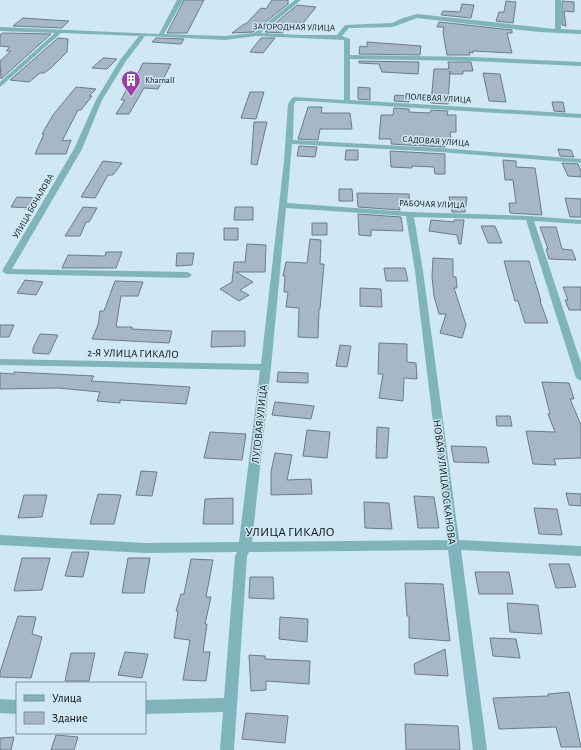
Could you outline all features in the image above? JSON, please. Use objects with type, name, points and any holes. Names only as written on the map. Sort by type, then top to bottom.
[{"type":"street","points":[[160,36],[180,0]]},
{"type":"street","points":[[256,34],[298,0]]},
{"type":"street","points":[[558,0],[558,30]]},
{"type":"street","name":"ЗАГОРОДНАЯ УЛИЦА","points":[[0,29],[225,38],[256,34],[302,37],[339,37],[347,26],[393,25],[405,19],[416,16],[539,30],[581,32]]},
{"type":"street","points":[[0,85],[60,31]]},
{"type":"street","name":"УЛИЦА БОЧАЛОВА","points":[[143,35],[123,60],[99,100],[78,149],[6,271],[188,275]]},
{"type":"street","points":[[339,37],[347,39],[347,102]]},
{"type":"street","points":[[348,57],[472,59],[581,64]]},
{"type":"street","name":"ПОЛЕВАЯ УЛИЦА","points":[[294,99],[581,116]]},
{"type":"street","name":"ЛУГОВАЯ УЛИЦА","points":[[227,750],[241,556],[245,546],[266,367],[282,205],[290,142],[291,104],[294,99]]},
{"type":"street","name":"САДОВАЯ УЛИЦА","points":[[290,142],[440,150],[581,161]]},
{"type":"street","name":"РАБОЧАЯ УЛИЦА","points":[[282,205],[410,214],[529,218],[581,222]]},
{"type":"street","name":"НОВАЯ УЛИЦА ОСКАНОВА","points":[[410,214],[419,271],[480,750]]},
{"type":"street","points":[[529,218],[581,378]]},
{"type":"street","name":"2-Я УЛИЦА ГИКАЛО","points":[[0,362],[266,367]]},
{"type":"street","name":"УЛИЦА ГИКАЛО","points":[[0,540],[145,548],[453,545],[581,551]]},
{"type":"street","points":[[146,707],[230,705]]},
{"type":"street","points":[[0,706],[16,707]]},
{"type":"building","points":[[184,0],[204,0],[187,33],[167,33]]},
{"type":"building","points":[[272,0],[288,0],[288,4],[253,32],[232,33],[246,24],[261,8],[266,9]]},
{"type":"building","points":[[506,1],[516,2],[513,23],[496,21],[499,12],[504,12]]},
{"type":"building","points":[[562,1],[574,2],[574,12],[564,11],[566,26],[562,25]]},
{"type":"building","points":[[462,4],[474,5],[471,18],[441,15],[443,11],[460,12]]},
{"type":"building","points":[[297,5],[316,7],[300,27],[288,26],[283,33],[265,32]]},
{"type":"building","points":[[23,18],[69,21],[62,28],[13,26]]},
{"type":"building","points":[[439,22],[512,30],[512,33],[507,33],[512,53],[473,51],[473,53],[469,52],[470,55],[447,55],[443,32],[444,27],[437,27]]},
{"type":"building","points":[[3,33],[51,34],[1,79],[0,61],[11,51],[6,51],[10,47],[0,46],[0,35]]},
{"type":"building","points":[[58,38],[68,39],[67,52],[51,68],[44,73],[40,73],[29,82],[10,80]]},
{"type":"building","points":[[156,38],[184,39],[181,44],[152,42]]},
{"type":"building","points":[[261,38],[275,38],[263,53],[250,52]]},
{"type":"building","points":[[367,42],[421,46],[420,55],[359,54],[360,46],[367,47]]},
{"type":"building","points":[[103,58],[117,59],[107,69],[92,68]]},
{"type":"building","points":[[359,61],[419,62],[418,74],[382,72],[379,64],[359,63]]},
{"type":"building","points":[[448,62],[471,62],[473,71],[463,71],[463,74],[450,74],[450,71],[448,104],[431,103],[434,69],[449,69]]},
{"type":"building","points":[[143,63],[171,64],[158,89],[144,88],[129,114],[116,114],[125,100],[121,100],[135,73],[138,73]]},
{"type":"building","points":[[483,73],[500,74],[506,102],[489,101]]},
{"type":"building","points":[[76,87],[96,89],[89,96],[92,96],[81,110],[78,110],[62,141],[71,140],[66,154],[35,154],[44,134],[42,134],[53,115]]},
{"type":"building","points":[[358,87],[370,88],[370,100],[358,99]]},
{"type":"building","points":[[250,92],[264,92],[256,119],[241,118]]},
{"type":"building","points":[[395,95],[409,96],[409,102],[394,101]]},
{"type":"building","points":[[552,102],[563,102],[565,112],[554,111]]},
{"type":"building","points":[[308,107],[322,107],[321,113],[350,113],[352,129],[320,129],[318,140],[298,139]]},
{"type":"building","points":[[394,108],[409,109],[409,112],[430,113],[431,110],[448,111],[447,115],[456,115],[456,132],[450,132],[452,144],[445,144],[445,147],[391,144],[391,139],[379,139],[381,115],[393,115]]},
{"type":"building","points":[[254,122],[267,122],[257,165],[251,164]]},
{"type":"building","points":[[299,146],[317,147],[315,157],[297,156]]},
{"type":"building","points":[[558,149],[571,150],[574,157],[560,156]]},
{"type":"building","points":[[346,150],[358,150],[358,160],[345,160]]},
{"type":"building","points":[[390,151],[445,154],[445,174],[435,174],[434,167],[391,167]]},
{"type":"building","points":[[503,160],[516,161],[516,167],[535,168],[542,215],[510,213],[509,203],[516,203],[513,180],[505,180]]},
{"type":"building","points":[[103,161],[122,163],[113,175],[108,175],[95,198],[81,197]]},
{"type":"building","points":[[562,163],[578,164],[581,171],[581,177],[568,176]]},
{"type":"building","points":[[339,189],[352,189],[353,201],[339,201]]},
{"type":"building","points":[[357,193],[409,194],[410,204],[399,204],[400,210],[358,207]]},
{"type":"building","points":[[17,197],[38,198],[31,208],[11,207]]},
{"type":"building","points":[[449,197],[467,197],[465,212],[452,212]]},
{"type":"building","points":[[565,198],[581,199],[581,217],[570,217]]},
{"type":"building","points":[[83,207],[97,208],[89,222],[86,222],[80,236],[65,236]]},
{"type":"building","points":[[235,207],[253,207],[253,220],[234,220]]},
{"type":"building","points":[[358,214],[401,217],[403,231],[371,230],[371,236],[359,235]]},
{"type":"building","points":[[431,220],[454,222],[454,220],[464,220],[461,244],[459,244],[457,235],[429,231]]},
{"type":"building","points":[[312,223],[327,223],[327,235],[312,235]]},
{"type":"building","points":[[481,226],[495,226],[502,243],[488,243]]},
{"type":"building","points":[[540,227],[556,227],[562,249],[572,250],[576,260],[549,259],[546,249],[548,249]]},
{"type":"building","points":[[224,228],[238,228],[238,240],[224,240]]},
{"type":"building","points":[[310,239],[321,240],[320,264],[324,264],[319,309],[318,338],[298,337],[299,308],[286,307],[288,292],[284,292],[285,276],[283,276],[286,262],[307,263]]},
{"type":"building","points":[[247,244],[266,245],[265,272],[236,272],[253,282],[240,290],[249,295],[239,301],[220,289],[232,282],[234,262],[245,262]]},
{"type":"building","points":[[106,252],[122,252],[116,268],[62,268],[68,255],[105,256]]},
{"type":"building","points":[[177,253],[194,253],[192,265],[176,266]]},
{"type":"building","points":[[433,258],[453,259],[453,277],[456,277],[457,288],[454,288],[466,325],[462,338],[440,333],[446,314],[439,314],[434,296],[432,277]]},
{"type":"building","points":[[504,261],[529,261],[540,301],[548,323],[525,323],[518,301],[515,301]]},
{"type":"building","points":[[384,268],[405,268],[408,281],[386,281]]},
{"type":"building","points":[[25,280],[43,282],[36,295],[17,293]]},
{"type":"building","points":[[115,281],[143,282],[138,296],[121,296],[116,327],[172,331],[169,343],[92,339],[98,325],[100,311],[104,311]]},
{"type":"building","points":[[563,287],[581,287],[581,310],[569,310],[565,300],[568,300]]},
{"type":"building","points":[[360,288],[381,289],[382,307],[360,306]]},
{"type":"building","points":[[0,325],[14,325],[9,337],[0,337]]},
{"type":"building","points":[[212,331],[245,331],[245,346],[211,347]]},
{"type":"building","points":[[40,334],[58,335],[49,354],[33,353],[33,348]]},
{"type":"building","points":[[379,343],[407,344],[407,362],[416,363],[417,379],[404,378],[403,401],[379,398],[383,374],[378,374]]},
{"type":"building","points":[[340,345],[351,346],[347,367],[336,366]]},
{"type":"building","points":[[14,372],[94,376],[91,381],[190,387],[186,404],[120,400],[120,403],[97,401],[100,392],[58,388],[0,389],[0,373],[14,374]]},
{"type":"building","points":[[278,372],[308,373],[308,383],[277,382]]},
{"type":"building","points":[[542,382],[569,383],[574,399],[570,399],[581,425],[581,458],[554,459],[556,465],[533,464],[526,431],[555,432],[548,414],[550,414]]},
{"type":"building","points":[[275,402],[314,406],[311,419],[272,415]]},
{"type":"building","points":[[496,416],[510,416],[512,426],[497,426]]},
{"type":"building","points":[[377,427],[389,428],[387,458],[376,458]]},
{"type":"building","points":[[307,430],[330,432],[327,458],[303,456]]},
{"type":"building","points":[[210,432],[246,434],[242,460],[204,458]]},
{"type":"building","points":[[451,446],[486,447],[489,463],[454,462]]},
{"type":"building","points":[[275,453],[292,455],[287,480],[311,479],[312,494],[271,495],[271,472]]},
{"type":"building","points":[[141,471],[157,472],[152,496],[136,495]]},
{"type":"building","points":[[566,493],[581,494],[581,506],[569,505]]},
{"type":"building","points":[[98,494],[121,495],[114,524],[90,524]]},
{"type":"building","points":[[24,495],[47,495],[42,517],[18,518]]},
{"type":"building","points":[[414,496],[434,497],[439,528],[418,528]]},
{"type":"building","points":[[233,498],[233,524],[203,524],[205,499]]},
{"type":"building","points":[[364,502],[389,503],[392,529],[365,528]]},
{"type":"building","points":[[534,508],[557,509],[562,535],[539,534]]},
{"type":"building","points":[[72,552],[89,552],[83,577],[65,576]]},
{"type":"building","points":[[22,558],[50,558],[42,590],[14,591]]},
{"type":"building","points":[[128,558],[150,558],[144,593],[122,593]]},
{"type":"building","points":[[191,559],[213,560],[206,597],[211,597],[205,624],[207,624],[203,652],[210,652],[206,681],[183,680],[190,640],[174,638],[178,611],[176,611],[181,594],[184,594]]},
{"type":"building","points":[[549,564],[569,564],[576,587],[556,588]]},
{"type":"building","points":[[475,572],[509,572],[513,594],[479,594]]},
{"type":"building","points":[[250,577],[273,577],[274,599],[249,598]]},
{"type":"building","points":[[405,583],[443,584],[450,641],[409,638],[409,616],[407,616]]},
{"type":"building","points":[[507,603],[538,605],[542,634],[510,632]]},
{"type":"building","points":[[18,616],[36,617],[32,634],[42,637],[31,678],[0,677],[0,672]]},
{"type":"building","points":[[280,617],[308,619],[307,642],[279,639]]},
{"type":"building","points":[[490,638],[516,639],[520,658],[493,656]]},
{"type":"building","points":[[445,649],[448,676],[415,674],[414,664]]},
{"type":"building","points":[[125,652],[148,654],[142,678],[118,675]]},
{"type":"building","points":[[71,653],[95,653],[89,681],[65,681]]},
{"type":"building","points":[[249,655],[265,656],[265,659],[310,661],[309,684],[266,681],[266,690],[251,691]]},
{"type":"building","points":[[569,692],[581,747],[561,747],[556,727],[499,729],[493,698],[548,696],[548,694]]},
{"type":"building","points":[[246,713],[288,716],[285,743],[242,739]]},
{"type":"building","points":[[405,724],[458,726],[460,750],[406,750]]},
{"type":"building","points":[[56,735],[78,737],[74,750],[51,750]]},
{"type":"building","points":[[14,737],[11,750],[0,750],[0,738]]},
{"type":"place","name":"Khamall","points":[[131,97]]}]
